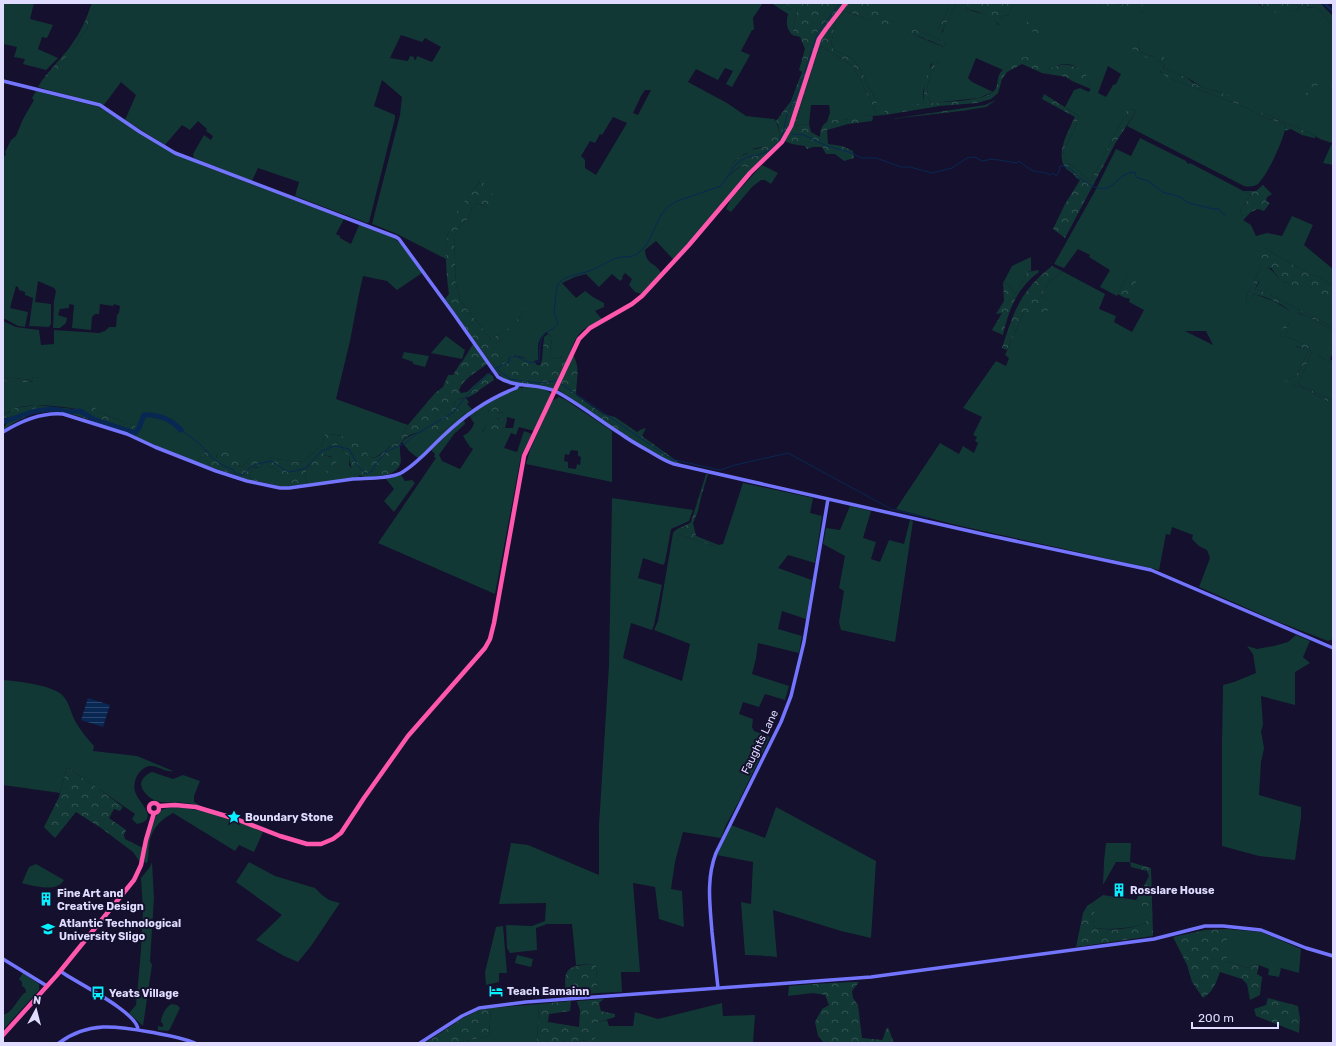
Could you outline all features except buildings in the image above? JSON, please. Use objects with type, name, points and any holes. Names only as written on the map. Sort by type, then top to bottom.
[{"type":"highway","points":[[154,813],[149,807],[151,804],[155,803],[159,806],[175,805],[196,807],[236,819],[280,836],[307,844],[321,844],[339,835],[408,736],[488,643],[494,623],[524,456],[575,346],[583,334],[632,304],[642,296],[689,245],[750,173],[782,142],[791,126],[819,39],[846,3]]},
{"type":"highway","points":[[3,1035],[60,971],[134,880],[141,865],[146,840],[154,813],[158,811],[159,806]]},
{"type":"street","points":[[3,80],[100,105],[140,132],[175,152],[396,237],[430,280],[498,377],[505,382],[554,391],[584,408],[622,435],[668,462],[987,535],[1151,570],[1333,648]]},
{"type":"street","points":[[3,432],[16,424],[33,417],[55,413],[63,414],[127,434],[162,450],[216,471],[247,481],[280,488],[289,488],[399,474],[411,466],[476,408],[487,401],[516,388],[518,385]]},
{"type":"street","name":"Faughts Lane","points":[[718,988],[709,904],[710,868],[781,722],[791,696],[805,637],[828,499]]},
{"type":"street","points":[[420,1043],[462,1016],[478,1008],[526,1002],[853,978],[917,971],[1154,939],[1205,926],[1223,926],[1261,930],[1306,948],[1333,956]]},
{"type":"street","points":[[3,959],[47,986]]},
{"type":"street","points":[[60,971],[104,998],[132,1018],[137,1024],[138,1030]]},
{"type":"street","points":[[128,1028],[132,1027],[133,1025],[132,1018]]},
{"type":"street","points":[[59,1043],[72,1034],[89,1028],[108,1026],[172,1036],[195,1043]]},
{"type":"green space","points":[[3,3],[34,3],[30,19],[53,25],[47,38],[42,37],[38,49],[58,58],[46,70],[23,64],[25,59],[14,57],[17,47],[3,44]]},
{"type":"green space","points":[[92,3],[763,3],[753,18],[754,30],[752,30],[741,51],[750,55],[732,87],[726,84],[733,71],[725,68],[718,80],[696,69],[688,82],[727,103],[746,116],[774,119],[780,133],[779,137],[767,146],[752,149],[749,153],[744,154],[735,160],[727,175],[730,176],[739,168],[751,168],[695,236],[673,259],[656,241],[645,250],[647,259],[657,267],[661,273],[642,294],[635,292],[629,285],[632,279],[625,273],[620,281],[612,274],[599,287],[586,274],[562,283],[576,298],[585,291],[604,303],[604,307],[595,311],[602,319],[578,335],[570,353],[557,359],[552,357],[550,354],[552,337],[546,332],[539,342],[538,360],[534,361],[506,354],[499,349],[496,343],[518,325],[526,309],[510,328],[491,339],[461,302],[456,285],[454,237],[460,225],[468,219],[472,209],[477,203],[488,208],[499,202],[480,181],[457,212],[450,226],[447,237],[446,259],[397,234],[372,224],[400,115],[402,97],[382,80],[374,106],[395,115],[395,118],[369,222],[367,223],[295,196],[299,182],[258,168],[252,181],[194,158],[193,154],[204,135],[211,140],[213,136],[206,131],[207,129],[198,121],[190,130],[182,125],[165,145],[125,120],[136,95],[121,82],[104,105],[38,87],[43,79],[77,44],[87,29],[90,18],[89,12]],"holes":[[[401,35],[422,42],[425,38],[441,47],[432,62],[417,56],[416,60],[414,57],[410,56],[408,61],[390,58]],[[645,90],[651,90],[638,115],[633,113]],[[613,117],[627,123],[596,175],[585,168],[585,160],[581,156],[590,141],[595,143],[600,134],[602,135]]]},
{"type":"green space","points":[[771,3],[787,3],[788,10],[795,7],[797,10],[792,35],[787,25],[788,14]]},
{"type":"green space","points":[[787,3],[880,3],[882,7],[881,17],[932,36],[946,43],[944,47],[920,36],[845,11],[836,20],[831,44],[834,50],[853,59],[864,76],[880,112],[877,114],[853,66],[821,46],[815,60],[795,126],[809,124],[811,132],[820,137],[820,131],[827,122],[838,119],[849,120],[872,115],[872,121],[848,124],[827,130],[828,144],[842,146],[853,151],[854,158],[844,161],[835,154],[826,154],[822,147],[807,149],[805,146],[792,144],[782,140],[741,181],[750,168],[738,168],[730,176],[726,175],[734,161],[749,153],[749,149],[760,148],[770,143],[766,137],[769,134],[779,137],[779,129],[776,121],[791,101],[802,72],[799,70],[805,49],[800,37],[792,35],[797,10],[795,7],[788,10]]},
{"type":"green space","points":[[879,3],[949,3],[946,15],[938,29],[942,33],[956,3],[968,3],[966,9],[990,16],[999,25],[1001,18],[1008,15],[1014,3],[1099,3],[1145,12],[1147,6],[1102,3],[1256,3],[1264,8],[1296,11],[1300,6],[1318,8],[1333,27],[1333,165],[1323,163],[1332,143],[1320,139],[1222,93],[1202,87],[1186,77],[1163,68],[1165,64],[1154,57],[1140,52],[1138,39],[1133,50],[1162,63],[1160,72],[1174,80],[1245,107],[1261,116],[1286,125],[1276,155],[1259,183],[1248,187],[1244,186],[1127,126],[1136,111],[1130,109],[1127,116],[1123,119],[1090,182],[1074,166],[1067,163],[1063,151],[1075,129],[1079,116],[1065,107],[1074,90],[1080,88],[1089,92],[1090,85],[1086,77],[1072,65],[1060,65],[1049,69],[1043,64],[1031,59],[1021,59],[1003,70],[976,58],[968,78],[972,82],[993,92],[979,98],[932,103],[927,94],[928,82],[939,61],[931,64],[923,92],[924,103],[884,112],[885,115],[871,115],[849,120],[844,119],[827,122],[830,112],[829,105],[811,105],[809,124],[795,126],[815,60],[821,46],[853,66],[877,114],[875,98],[864,76],[853,59],[834,50],[831,44],[836,20],[845,11],[895,27],[944,47],[946,43],[932,36],[880,17],[882,7]],"holes":[[[1108,66],[1121,74],[1116,84],[1113,85],[1106,97],[1098,93]]]},
{"type":"green space","points":[[949,3],[956,3],[941,33],[938,29],[946,15]]},
{"type":"green space","points":[[968,3],[1014,3],[1008,15],[1001,18],[1000,25],[984,14],[966,9]]},
{"type":"green space","points":[[1099,3],[1139,4],[1151,9],[1145,12],[1108,7]]},
{"type":"green space","points":[[1257,3],[1320,3],[1333,16],[1333,27],[1318,8],[1300,6],[1296,11],[1274,12],[1267,10]]},
{"type":"green space","points":[[89,11],[90,18],[87,29],[77,44],[56,71],[43,79],[75,40]]},
{"type":"green space","points":[[1030,21],[1038,27],[1042,34],[1039,35],[1030,30],[1027,33],[1023,32],[1026,22]]},
{"type":"green space","points":[[1138,38],[1140,52],[1154,57],[1164,57],[1165,63],[1163,68],[1186,77],[1202,87],[1222,93],[1248,104],[1263,113],[1316,137],[1314,138],[1302,135],[1291,129],[1285,131],[1286,125],[1162,74],[1158,67],[1162,63],[1133,53],[1132,43]]},
{"type":"green space","points":[[939,55],[939,61],[930,76],[927,88],[927,94],[932,103],[980,98],[993,92],[997,86],[999,75],[1004,69],[1016,60],[1024,57],[1036,60],[1049,69],[1060,65],[1068,65],[1077,68],[1086,73],[1091,89],[1066,77],[1042,73],[1022,64],[1007,72],[1002,79],[998,93],[991,99],[977,103],[940,106],[885,115],[884,112],[887,108],[924,103],[926,78],[931,66]]},
{"type":"green space","points":[[1333,72],[1333,88],[1315,85],[1312,87],[1300,109],[1309,85],[1314,79],[1330,82]]},
{"type":"green space","points":[[36,91],[99,107],[142,134],[201,165],[344,219],[336,234],[351,244],[359,225],[394,238],[401,244],[422,273],[397,290],[387,281],[363,276],[350,341],[336,399],[408,425],[399,441],[372,458],[356,444],[346,438],[333,434],[325,434],[322,445],[304,461],[299,462],[270,457],[251,457],[243,466],[240,467],[232,456],[221,451],[216,456],[216,459],[207,450],[196,462],[137,438],[137,427],[91,408],[83,410],[35,405],[18,408],[3,414],[3,381],[32,382],[34,379],[48,379],[33,377],[32,380],[3,377],[3,321],[16,327],[39,330],[41,345],[54,344],[54,330],[99,333],[105,331],[109,327],[116,327],[117,315],[119,313],[120,306],[114,304],[113,306],[100,304],[99,314],[95,314],[92,317],[91,330],[72,328],[74,305],[69,304],[69,308],[60,309],[58,315],[67,318],[66,323],[60,328],[53,328],[56,291],[54,288],[38,281],[35,302],[51,304],[51,324],[49,327],[29,326],[33,298],[25,295],[25,292],[19,290],[16,286],[10,308],[28,312],[25,327],[18,326],[3,318],[3,158],[11,140],[16,136],[23,119],[34,100],[32,98]]},
{"type":"green space","points":[[1044,94],[1079,116],[1075,129],[1063,151],[1067,163],[1074,166],[1090,182],[1123,119],[1127,116],[1126,109],[1136,111],[1116,142],[1065,238],[1053,229],[1065,204],[1080,180],[1065,167],[1062,162],[1062,149],[1064,142],[1075,117],[1042,99]]},
{"type":"green space","points":[[996,100],[986,107],[891,119],[985,105]]},
{"type":"green space","points":[[1140,138],[1251,195],[1240,210],[1243,220],[1251,225],[1256,236],[1267,233],[1282,236],[1292,216],[1313,225],[1304,245],[1333,269],[1333,286],[1264,248],[1266,267],[1281,280],[1289,283],[1306,284],[1333,305],[1333,327],[1267,293],[1255,289],[1259,283],[1260,269],[1246,298],[1247,304],[1254,294],[1274,301],[1290,311],[1290,316],[1280,336],[1297,347],[1307,349],[1308,352],[1299,371],[1293,378],[1289,378],[1293,385],[1303,388],[1333,404],[1333,639],[1328,641],[1276,621],[1199,587],[1210,558],[1207,550],[1199,546],[1192,539],[1193,535],[1172,527],[1170,535],[1166,534],[1159,570],[952,524],[896,509],[940,443],[959,454],[963,446],[974,453],[978,443],[975,441],[977,437],[973,435],[982,417],[963,408],[996,361],[1006,366],[1009,358],[1005,355],[1024,312],[1048,301],[1041,296],[1049,282],[1062,271],[1105,294],[1099,309],[1116,316],[1114,322],[1132,332],[1144,310],[1129,302],[1130,299],[1123,297],[1127,276],[1117,296],[1100,287],[1110,270],[1089,257],[1090,255],[1078,249],[1064,268],[1054,264],[1095,191],[1116,149],[1131,156]],"holes":[[[1185,331],[1206,331],[1213,345]]]},
{"type":"green space","points":[[762,165],[778,173],[771,184],[765,180],[761,180],[752,187],[731,212],[726,209],[731,199]]},
{"type":"green space","points":[[481,180],[503,209],[488,208],[477,203],[472,209],[468,219],[460,225],[454,237],[456,285],[461,302],[491,339],[511,326],[526,308],[525,314],[519,324],[496,343],[503,351],[517,357],[533,360],[537,365],[540,365],[542,360],[544,337],[548,334],[552,337],[550,354],[552,357],[557,359],[562,357],[564,354],[570,353],[553,389],[515,383],[504,379],[497,372],[445,299],[449,294],[446,247],[449,229],[458,210]]},
{"type":"green space","points":[[1263,185],[1272,194],[1267,197],[1266,201],[1270,203],[1264,211],[1258,209],[1251,212],[1243,220],[1240,210],[1251,195],[1243,191],[1256,191]]},
{"type":"green space","points":[[1264,248],[1333,286],[1333,305],[1311,287],[1303,283],[1296,288],[1291,284],[1281,281],[1271,268],[1262,267],[1260,260]]},
{"type":"green space","points":[[1031,257],[1031,271],[1027,272],[1016,294],[1007,284],[1003,283],[1012,266]]},
{"type":"green space","points":[[1052,266],[1062,271],[1049,282],[1041,296],[1050,302],[1048,310],[1043,317],[1037,318],[1024,312],[1007,350],[1002,348],[1010,323],[1025,293],[1041,275]]},
{"type":"green space","points":[[1260,269],[1263,272],[1255,289],[1267,293],[1333,327],[1333,330],[1298,313],[1289,322],[1285,336],[1309,346],[1311,354],[1298,384],[1332,400],[1333,404],[1282,379],[1293,378],[1299,371],[1308,352],[1307,349],[1288,343],[1280,336],[1290,315],[1290,311],[1273,300],[1254,294],[1247,305],[1246,298]]},
{"type":"green space","points":[[1038,270],[1039,272],[1025,285],[1015,300],[1008,316],[1003,335],[992,330],[1002,313],[996,314],[1004,301],[1003,283],[1007,284],[1016,294],[1027,272]]},
{"type":"green space","points":[[1127,276],[1137,280],[1129,295],[1125,295],[1123,297],[1118,294]]},
{"type":"green space","points":[[1297,313],[1333,330],[1332,339],[1328,349],[1324,353],[1317,355],[1333,364],[1333,402],[1332,400],[1298,384],[1311,354],[1309,346],[1285,336],[1289,322]]},
{"type":"green space","points":[[1333,335],[1333,352],[1330,359],[1333,361],[1333,364],[1317,355],[1324,352],[1328,348]]},
{"type":"green space","points":[[446,336],[465,350],[462,359],[431,353]]},
{"type":"green space","points":[[473,344],[487,364],[467,379],[459,390],[461,393],[467,392],[488,373],[493,376],[494,380],[469,397],[457,399],[453,406],[465,413],[441,433],[416,433],[411,434],[403,440],[400,447],[400,466],[391,473],[374,477],[363,477],[355,473],[350,464],[350,457],[343,451],[341,445],[333,445],[322,451],[324,455],[335,460],[338,468],[335,471],[328,473],[322,468],[311,468],[308,464],[305,477],[307,484],[283,487],[283,476],[272,466],[261,469],[257,467],[253,468],[249,475],[250,478],[278,484],[280,486],[247,479],[196,462],[207,450],[216,458],[219,449],[233,456],[240,467],[243,466],[251,457],[270,457],[299,462],[304,461],[322,445],[325,434],[342,436],[359,442],[368,448],[367,454],[372,458],[375,457],[382,454],[399,441],[408,425],[435,393],[443,387],[448,375],[453,375]]},
{"type":"green space","points":[[404,352],[429,356],[425,367],[413,364],[413,362],[402,358]]},
{"type":"green space","points":[[573,355],[577,365],[578,375],[576,395],[603,414],[615,417],[637,432],[646,428],[642,436],[681,464],[665,459],[623,434],[557,389]]},
{"type":"green space","points":[[3,377],[32,380],[33,377],[55,379],[35,379],[31,382],[15,382],[3,381]]},
{"type":"green space","points":[[524,386],[546,390],[551,394],[534,431],[519,427],[516,435],[511,433],[504,448],[517,452],[524,431],[532,434],[521,456],[495,594],[378,543],[436,458],[434,457],[435,454],[431,450],[464,419],[465,424],[454,434],[439,455],[442,461],[460,469],[473,449],[463,436],[470,431],[474,423],[470,417],[489,409],[488,412],[491,417],[482,432],[513,428],[515,419],[507,417],[507,420],[495,418],[495,413],[505,412],[494,406],[496,398],[518,387],[523,388]]},
{"type":"green space","points":[[559,397],[566,400],[612,431],[612,482],[526,464],[530,450],[552,401]],"holes":[[[571,450],[578,451],[578,456],[581,457],[580,465],[577,464],[576,469],[568,468],[568,462],[564,461],[565,454],[569,455]]]},
{"type":"green space","points":[[466,398],[469,402],[467,404],[472,409],[418,458],[409,451],[402,442],[404,440],[421,432],[430,431],[441,433],[465,413],[453,406],[457,399]]},
{"type":"green space","points":[[496,398],[498,400],[494,406],[501,406],[505,408],[505,412],[495,413],[495,418],[507,420],[505,428],[482,433],[490,417],[488,412],[489,410],[470,417],[469,415]]},
{"type":"green space","points":[[36,405],[83,410],[94,406],[98,412],[137,427],[137,438],[103,424],[78,416],[53,412],[42,412],[27,416],[3,430],[7,423],[8,417],[3,419],[3,414],[8,413],[15,408]]},
{"type":"green space","points":[[336,444],[341,445],[343,451],[350,457],[349,465],[360,477],[367,478],[307,484],[305,477],[308,464],[311,468],[322,468],[332,457],[324,455],[321,451]]},
{"type":"green space","points":[[272,466],[283,476],[283,487],[250,478],[249,475],[253,468]]},
{"type":"green space","points":[[706,474],[708,474],[698,511],[693,523],[696,536],[719,545],[714,546],[673,533],[677,529],[691,522]]},
{"type":"green space","points":[[401,475],[405,481],[412,480],[415,483],[394,512],[384,501],[394,489],[386,479]]},
{"type":"green space","points":[[743,483],[813,498],[810,513],[822,516],[815,563],[788,555],[778,568],[812,580],[806,619],[782,611],[778,629],[802,636],[799,653],[758,643],[752,674],[789,686],[785,700],[765,694],[759,707],[743,702],[739,714],[753,719],[752,727],[754,731],[770,737],[721,838],[683,832],[675,862],[671,889],[682,891],[684,927],[659,919],[655,887],[633,883],[640,972],[621,972],[622,992],[598,993],[596,964],[576,965],[572,924],[547,924],[536,928],[537,950],[510,953],[507,948],[506,925],[532,926],[545,921],[546,903],[499,904],[511,843],[528,845],[599,875],[599,825],[609,665],[612,498],[693,510],[689,521],[671,529],[665,562],[663,565],[643,558],[638,578],[662,585],[654,625],[652,630],[631,623],[623,658],[682,681],[690,644],[654,630],[658,621],[673,533],[714,546],[723,544]]},
{"type":"green space","points":[[850,506],[871,511],[863,538],[876,542],[871,559],[880,562],[889,540],[904,544],[910,520],[913,521],[895,642],[841,630],[839,622],[844,591],[839,588],[845,556],[823,544],[826,528],[840,530]]},
{"type":"green space","points":[[1296,635],[1310,641],[1303,657],[1310,663],[1295,672],[1295,705],[1261,696],[1263,725],[1261,731],[1264,748],[1261,762],[1259,795],[1301,807],[1295,860],[1259,856],[1222,846],[1222,745],[1223,685],[1256,673],[1253,654],[1247,646],[1257,649],[1274,646],[1288,642]]},
{"type":"green space","points":[[3,680],[35,684],[53,689],[59,693],[67,702],[79,727],[94,746],[93,751],[137,756],[173,771],[166,771],[150,766],[142,769],[137,776],[134,788],[147,812],[147,819],[137,824],[132,819],[135,814],[67,767],[60,793],[3,785]]},
{"type":"green space","points":[[67,767],[123,807],[120,811],[114,809],[109,818],[126,830],[124,835],[125,839],[143,848],[140,862],[133,852],[101,828],[76,812],[55,838],[44,827],[59,797]]},
{"type":"green space","points":[[152,772],[173,779],[183,775],[200,781],[194,796],[194,802],[203,807],[187,803],[159,802],[150,798],[143,790],[141,783],[145,776]]},
{"type":"green space","points":[[175,807],[197,810],[220,816],[263,832],[254,852],[239,845],[235,851],[173,813],[163,819],[153,831],[150,841],[148,861],[147,863],[144,862],[154,820],[163,809]]},
{"type":"green space","points":[[776,807],[876,861],[871,938],[841,931],[773,910],[777,957],[745,955],[741,902],[751,904],[753,862],[717,855],[731,825],[765,838]]},
{"type":"green space","points":[[1106,843],[1131,843],[1130,862],[1116,862],[1103,885],[1104,861]]},
{"type":"green space","points":[[152,862],[154,898],[150,961],[152,965],[143,1026],[129,1013],[136,1005],[141,950],[143,911],[141,878]]},
{"type":"green space","points":[[249,862],[275,876],[315,888],[329,900],[340,903],[311,946],[298,962],[256,940],[282,915],[236,882]]},
{"type":"green space","points":[[1130,862],[1151,868],[1153,936],[1076,947],[1083,913],[1087,906],[1093,902],[1095,928],[1121,929],[1146,923],[1146,910],[1136,900],[1139,895],[1149,895],[1144,886],[1149,876],[1147,871],[1131,867]]},
{"type":"green space","points":[[36,864],[64,880],[61,884],[45,888],[22,883],[29,867]]},
{"type":"green space","points":[[1103,895],[1136,900],[1147,910],[1146,923],[1133,927],[1108,929],[1095,928],[1093,921],[1093,902]]},
{"type":"green space","points":[[503,926],[507,973],[499,973],[499,982],[486,985],[485,972],[496,927]]},
{"type":"green space","points":[[1227,929],[1261,932],[1301,949],[1299,973],[1281,968],[1279,977],[1268,975],[1269,969],[1256,964],[1248,968],[1227,961]]},
{"type":"green space","points":[[1227,929],[1227,961],[1248,968],[1256,964],[1259,965],[1257,974],[1262,977],[1260,995],[1250,1000],[1247,984],[1242,979],[1220,972],[1212,990],[1203,998],[1192,982],[1187,965],[1173,937],[1205,930]]},
{"type":"green space","points":[[517,955],[533,959],[531,967],[515,963]]},
{"type":"green space","points":[[596,964],[598,993],[566,996],[565,979],[569,970],[573,967]]},
{"type":"green space","points":[[23,973],[39,984],[39,990],[3,1030],[3,1015],[13,1008],[26,992],[25,988],[22,986],[22,982],[19,979]]},
{"type":"green space","points":[[859,982],[852,991],[853,998],[858,1005],[862,1038],[882,1040],[888,1027],[894,1043],[824,1043],[818,1036],[815,1022],[822,1009],[829,1005],[825,995],[813,993],[813,984]]},
{"type":"green space","points":[[813,984],[813,993],[788,996],[789,986]]},
{"type":"green space","points":[[1268,998],[1298,1006],[1300,1019],[1299,1033],[1256,1016],[1254,1009],[1266,1005]]},
{"type":"green space","points":[[604,999],[599,1003],[601,1011],[615,1014],[615,1017],[596,1023],[595,1040],[581,1040],[571,1043],[562,1041],[537,1041],[539,1004],[571,1001],[570,1011],[549,1014],[548,1022],[579,1027],[580,1010],[577,1001]]},
{"type":"green space","points":[[722,1003],[723,1016],[755,1015],[753,1043],[571,1043],[581,1040],[588,1041],[596,1023],[607,1020],[609,1026],[633,1026],[635,1012],[658,1019]]},
{"type":"green space","points":[[172,1004],[177,1005],[180,1008],[170,1029],[168,1031],[158,1030],[158,1026],[163,1027],[161,1022],[164,1012]]},
{"type":"green space","points":[[539,1004],[537,1041],[562,1041],[571,1043],[456,1043],[489,1036],[491,1008]]},
{"type":"green space","points":[[491,1008],[489,1036],[456,1043],[425,1043],[463,1018],[479,1010]]},
{"type":"water","points":[[88,698],[110,705],[103,727],[81,720]]},
{"type":"waterway","points":[[779,141],[783,133],[787,115],[798,91],[818,32],[840,3]]},
{"type":"waterway","points":[[1324,3],[1333,11]]},
{"type":"waterway","points":[[792,134],[804,135],[827,146],[849,152],[862,158],[876,158],[901,167],[910,167],[932,173],[952,168],[967,158],[975,157],[982,161],[992,159],[1017,163],[1019,161],[1033,171],[1050,175],[1053,173],[1056,176],[1059,172],[1060,166],[1065,166],[1090,185],[1097,188],[1103,188],[1113,185],[1124,175],[1135,172],[1136,177],[1148,181],[1163,192],[1180,197],[1189,203],[1219,209],[1225,215]]},
{"type":"waterway","points":[[181,430],[200,444],[210,456],[224,466],[234,470],[234,473],[243,475],[249,468],[263,462],[272,461],[288,472],[306,468],[321,451],[335,446],[349,449],[358,466],[366,474],[371,472],[386,452],[404,444],[418,433],[454,412],[483,379],[496,368],[509,362],[509,358],[514,356],[528,362],[539,362],[540,345],[543,336],[558,323],[554,312],[557,286],[559,282],[567,277],[593,270],[617,258],[635,255],[640,252],[649,241],[661,215],[669,206],[677,201],[721,186],[737,163],[747,157],[768,151],[776,145]]},
{"type":"waterway","points":[[497,369],[510,379],[538,383],[557,381]]},
{"type":"waterway","points":[[560,383],[671,459],[720,470],[735,465],[788,453],[891,509],[928,518]]},
{"type":"waterway","points":[[3,422],[35,411],[53,409],[67,412],[80,411],[95,420],[135,433],[139,428],[144,415],[155,415],[173,423],[181,430]]},
{"type":"place","name":"Boundary Stone","points":[[234,817]]},
{"type":"place","name":"Rosslare House","points":[[1119,890]]},
{"type":"place","name":"Fine Art and Creative Design","points":[[46,899]]},
{"type":"place","name":"Atlantic Technological University Sligo","points":[[48,929]]},
{"type":"place","name":"Teach Eamainn","points":[[496,991]]},
{"type":"place","name":"Yeats Village","points":[[98,993]]}]
